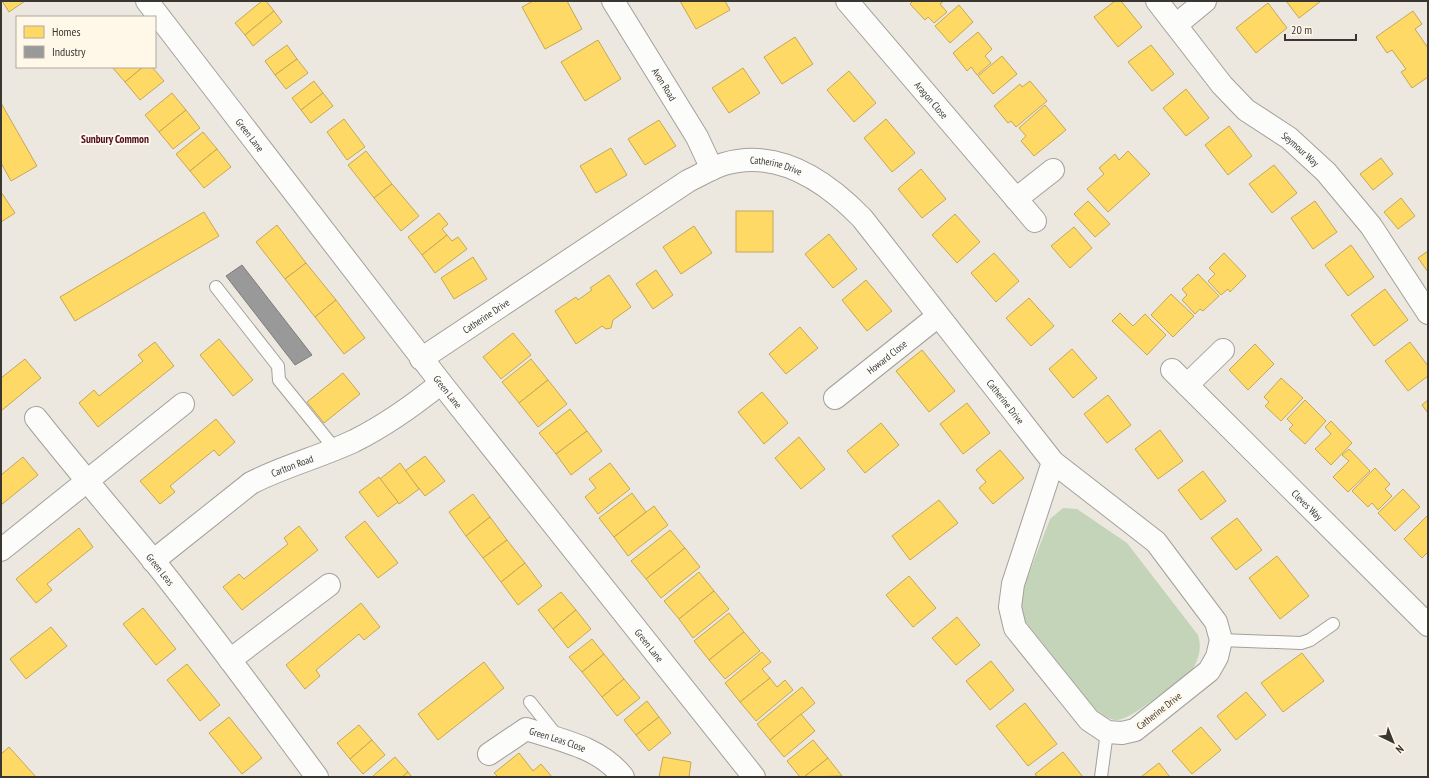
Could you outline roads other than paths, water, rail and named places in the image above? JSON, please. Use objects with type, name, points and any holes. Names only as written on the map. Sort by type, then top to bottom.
[{"type":"street","name":"Green Lane","points":[[147,1],[421,359],[754,777]]},
{"type":"street","name":"Avon Road","points":[[613,1],[697,137],[712,169]]},
{"type":"street","name":"Aragon Close","points":[[847,1],[1035,221]]},
{"type":"street","name":"Seymour Way","points":[[1157,1],[1222,85],[1246,110],[1289,138],[1326,172],[1372,226],[1428,312]]},
{"type":"street","points":[[1176,25],[1205,1]]},
{"type":"street","name":"Catherine Drive","points":[[421,359],[688,182],[712,169],[724,164],[747,160],[774,163],[802,171],[824,184],[844,199],[862,218],[1053,462],[1156,542],[1216,622],[1222,640],[1217,657],[1209,671],[1135,730],[1122,733],[1107,732]]},
{"type":"street","points":[[1016,199],[1053,170]]},
{"type":"street","name":"Howard Close","points":[[835,398],[938,316]]},
{"type":"street","name":"Cleves Way","points":[[1223,350],[1180,378],[1428,625]]},
{"type":"street","name":"Carlton Road","points":[[153,560],[251,483],[270,474],[335,449],[374,431],[440,383]]},
{"type":"street","points":[[1,550],[183,404]]},
{"type":"street","name":"Green Leas","points":[[36,418],[86,481],[153,560],[317,777]]},
{"type":"street","points":[[1053,462],[1013,584],[1010,607],[1015,628],[1089,720],[1107,732]]},
{"type":"street","points":[[230,660],[329,584]]},
{"type":"street","name":"Green Leas Close","points":[[489,754],[526,730],[585,748],[614,766],[623,777]]},
{"type":"lane","points":[[216,287],[278,366],[279,380],[335,449]]},
{"type":"lane","points":[[1222,640],[1301,643],[1310,640],[1333,624]]},
{"type":"lane","points":[[530,702],[560,740]]},
{"type":"lane","points":[[1101,777],[1107,732]]},
{"type":"district","name":"Sunbury Common","points":[[115,139]]}]
